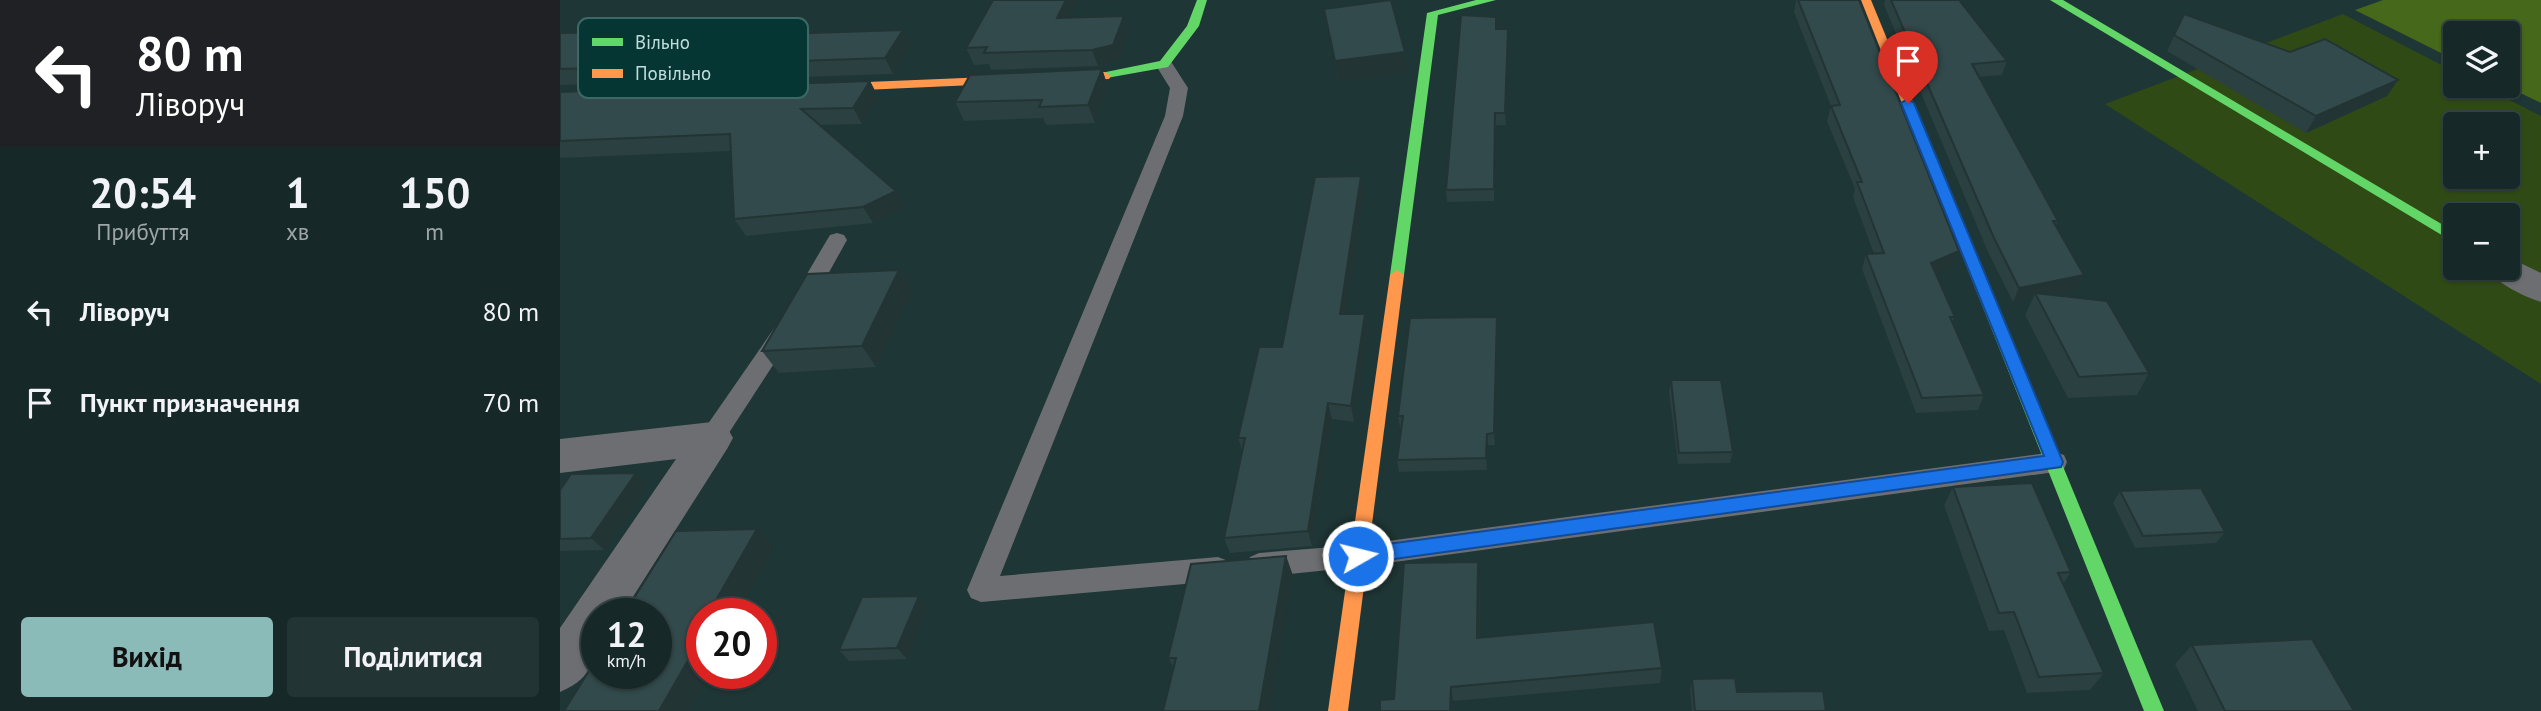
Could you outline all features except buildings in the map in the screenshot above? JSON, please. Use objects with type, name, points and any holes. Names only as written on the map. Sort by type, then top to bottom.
[{"type":"street","points":[[808,88],[1098,78],[1164,64],[1193,26],[1202,0]]},
{"type":"street","points":[[1338,711],[1433,13],[1491,0]]},
{"type":"street","points":[[1866,0],[2154,711]]},
{"type":"street","points":[[2055,0],[2443,231]]},
{"type":"street","points":[[2520,277],[2541,289]]},
{"type":"street","points":[[560,456],[712,438]]},
{"type":"street","points":[[560,669],[712,438]]},
{"type":"lane","points":[[1164,64],[1179,88],[1174,116],[981,590],[1358,556],[2054,462]]},
{"type":"lane","points":[[712,438],[764,365],[837,240]]},
{"type":"green space","points":[[2383,0],[2541,0],[2541,103],[2520,93],[2520,21],[2443,21],[2443,54],[2355,10]]},
{"type":"green space","points":[[2343,14],[2443,66],[2443,98],[2506,98],[2541,116],[2541,384],[2105,104]]},
{"type":"traffic: fast","points":[[1105,76],[1164,64],[1193,26],[1202,0]]},
{"type":"traffic: fast","points":[[1397,275],[1433,13],[1491,0]]},
{"type":"traffic: fast","points":[[2055,0],[2443,231]]},
{"type":"traffic: fast","points":[[1977,275],[2154,711]]},
{"type":"traffic: slow","points":[[1866,0],[1977,275]]},
{"type":"traffic: slow","points":[[819,88],[1105,76]]},
{"type":"traffic: slow","points":[[1338,711],[1397,275]]},
{"type":"route","points":[[1358,556],[2054,462],[1908,103]]}]
